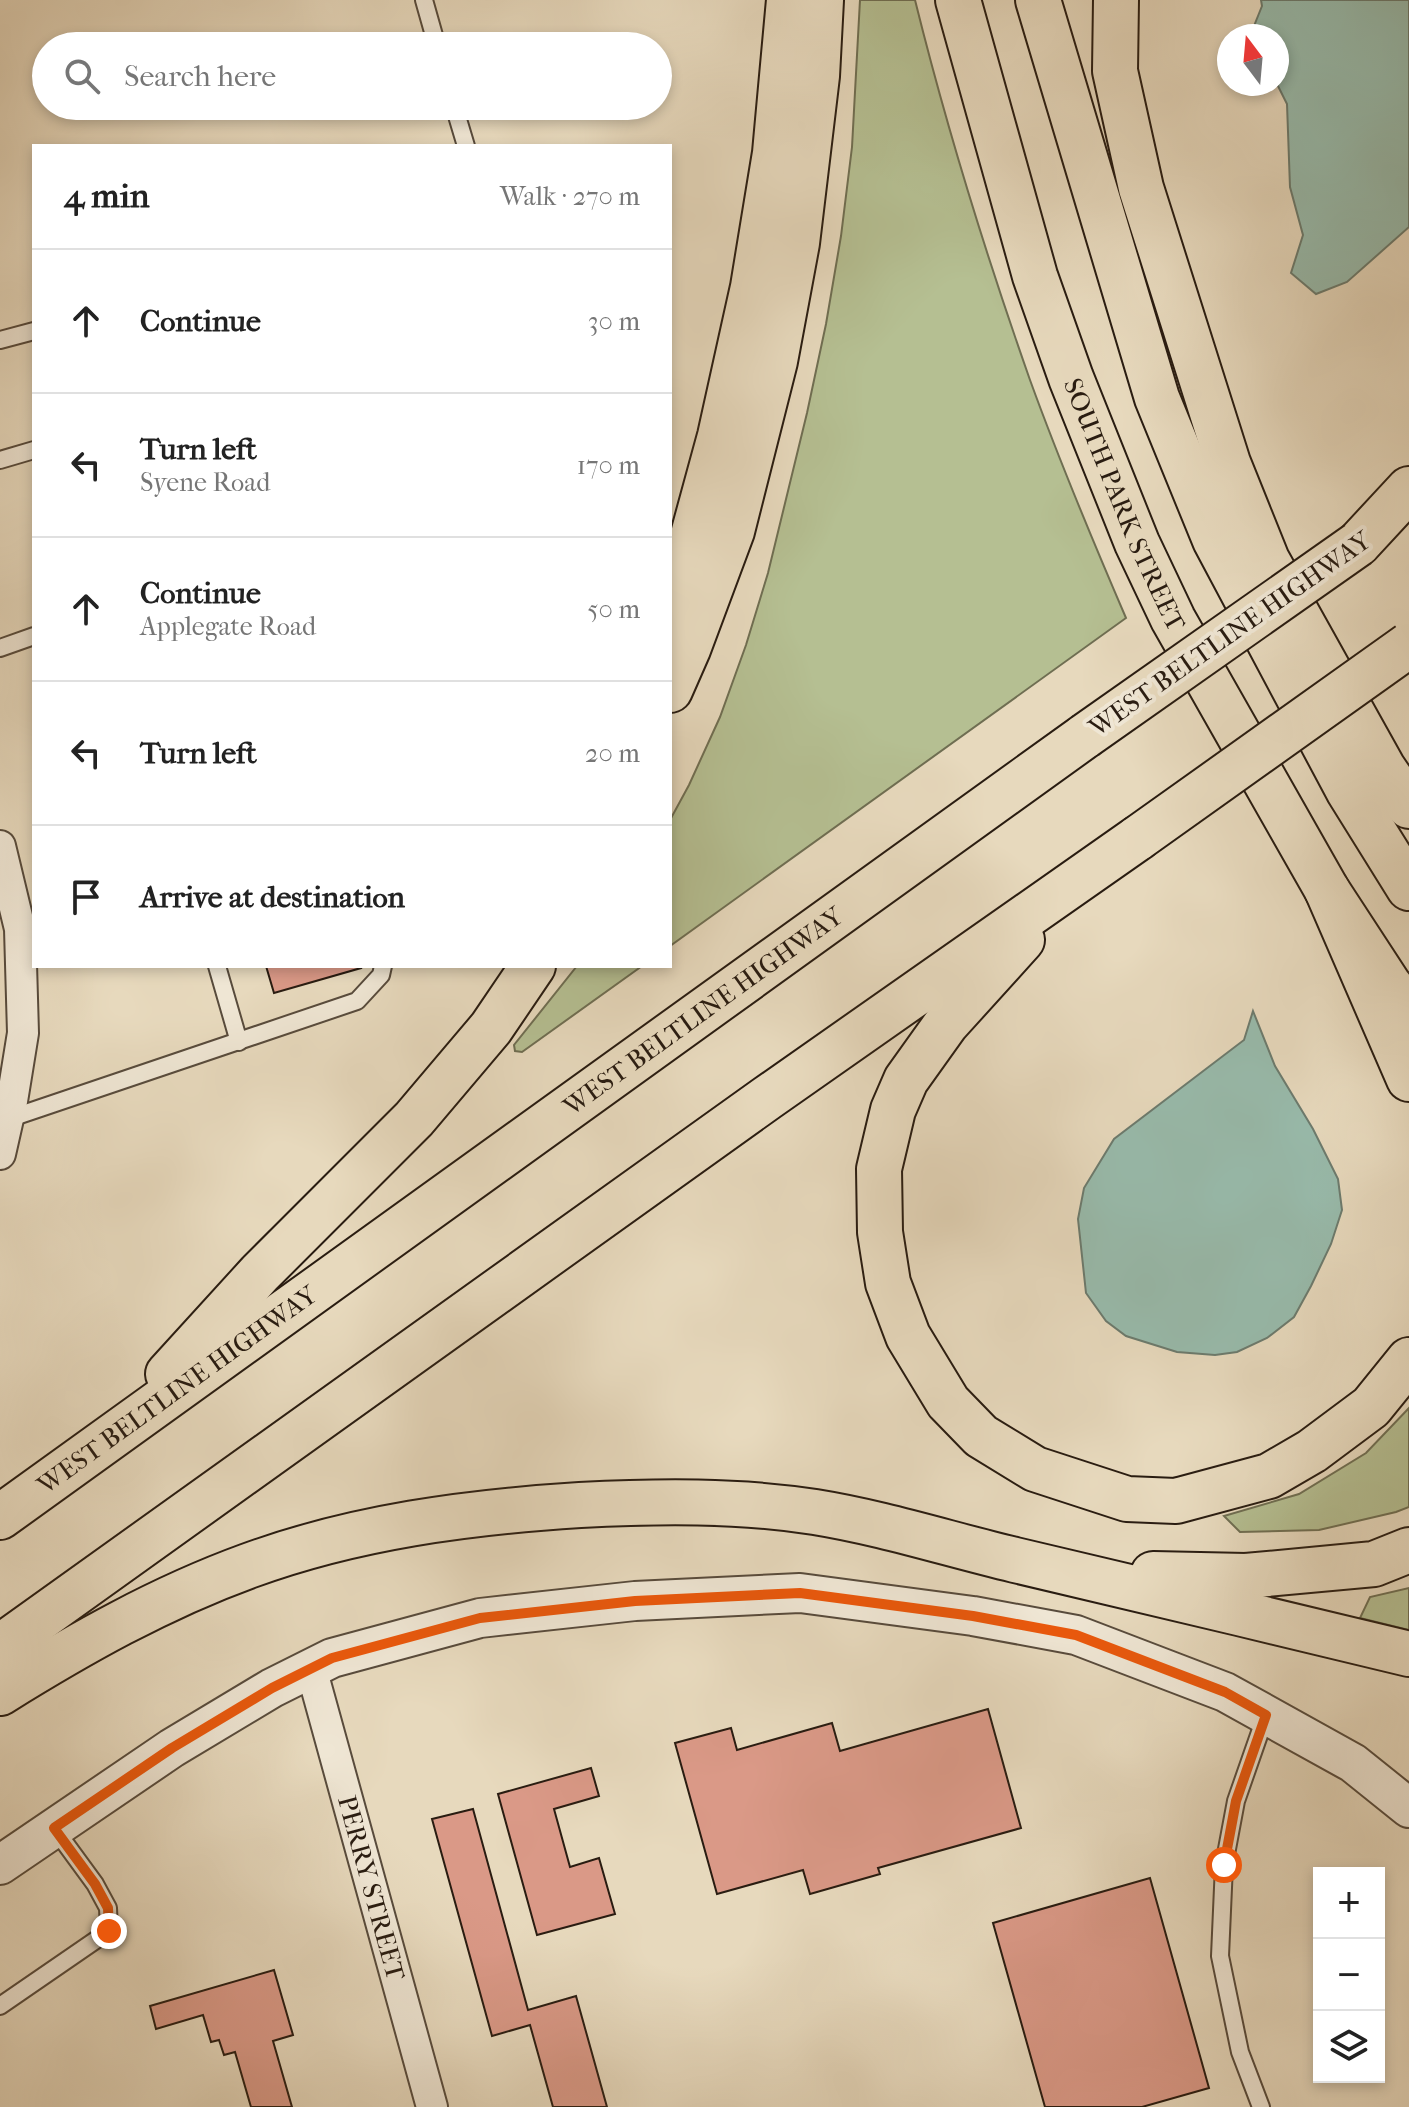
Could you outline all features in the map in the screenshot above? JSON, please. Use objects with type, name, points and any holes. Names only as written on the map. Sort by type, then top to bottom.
[{"type":"main road","points":[[672,627],[753,287],[775,153],[789,0]]},
{"type":"main road","points":[[672,685],[732,531],[775,361],[797,243],[817,76],[821,0]]},
{"type":"main road","name":"SOUTH PARK STREET","points":[[958,0],[1035,276],[1126,517],[1173,619],[1327,890],[1389,985],[1409,1010]]},
{"type":"main road","points":[[1038,0],[1157,398],[1215,540],[1348,790],[1409,888]]},
{"type":"main road","points":[[1116,0],[1115,71],[1141,188],[1228,463],[1267,560],[1383,768],[1409,806]]},
{"type":"main road","points":[[1358,544],[1409,489]]},
{"type":"main road","name":"WEST BELTLINE HIGHWAY","points":[[0,1517],[1085,736],[1409,508]]},
{"type":"main road","points":[[0,1647],[741,1116],[1409,645]]},
{"type":"main road","points":[[1327,890],[1409,1079]]},
{"type":"main road","points":[[1047,902],[1021,941],[946,1024],[906,1080],[893,1110],[879,1169],[880,1232],[888,1283],[908,1336],[948,1402],[981,1436],[1035,1469],[1127,1499],[1176,1501],[1269,1476],[1312,1451],[1371,1407],[1409,1360]]},
{"type":"main road","points":[[113,1436],[260,1273],[414,1119],[491,1028],[532,968]]},
{"type":"main road","points":[[0,1693],[109,1628],[152,1607],[289,1552],[413,1523],[508,1509],[635,1502],[744,1504],[815,1512],[902,1530],[1409,1654]]},
{"type":"main road","points":[[1062,1571],[1246,1576],[1374,1564],[1409,1550]]},
{"type":"street","points":[[0,846],[20,929],[23,1033],[0,1154]]},
{"type":"street","points":[[0,1865],[172,1748],[272,1688],[332,1658],[480,1618],[635,1601],[800,1593],[973,1616],[1076,1635],[1225,1692],[1353,1763],[1409,1808]]},
{"type":"street","name":"PERRY STREET","points":[[311,1668],[432,2107]]},
{"type":"lane","points":[[424,0],[433,32]]},
{"type":"lane","points":[[458,120],[465,144]]},
{"type":"lane","points":[[0,340],[32,332]]},
{"type":"lane","points":[[0,460],[32,451]]},
{"type":"lane","points":[[0,648],[32,637]]},
{"type":"lane","points":[[218,968],[239,1042]]},
{"type":"lane","points":[[8,1119],[357,1001],[381,975],[383,968]]},
{"type":"lane","points":[[1261,2107],[1240,2052],[1220,1956],[1224,1865],[1236,1801],[1266,1715]]},
{"type":"lane","points":[[0,2006],[109,1931],[108,1908],[95,1884],[54,1828]]},
{"type":"shaded area","points":[[860,0],[915,0],[954,144],[1014,333],[1064,470],[1126,618],[672,945],[672,816],[720,717],[768,573],[826,324],[852,147]]},
{"type":"shaded area","points":[[1261,0],[1409,0],[1409,227],[1347,282],[1316,294],[1291,273],[1303,235],[1290,187],[1287,104],[1283,96],[1289,96],[1289,24],[1255,24],[1262,6]]},
{"type":"shaded area","points":[[575,968],[639,968],[522,1052],[515,1051],[514,1045]]},
{"type":"shaded area","points":[[1253,1011],[1275,1066],[1313,1129],[1338,1179],[1342,1210],[1331,1244],[1294,1317],[1267,1338],[1237,1352],[1215,1355],[1177,1352],[1126,1336],[1106,1321],[1086,1293],[1078,1219],[1084,1188],[1114,1139],[1244,1040]]},
{"type":"shaded area","points":[[1409,1408],[1409,1507],[1319,1530],[1240,1532],[1224,1516],[1299,1494],[1366,1453]]},
{"type":"shaded area","points":[[1409,1588],[1409,1630],[1360,1618],[1370,1597]]},
{"type":"building","points":[[267,968],[361,968],[274,993]]},
{"type":"building","points":[[988,1709],[1021,1828],[878,1868],[880,1874],[810,1894],[803,1870],[717,1894],[675,1743],[731,1728],[737,1750],[832,1723],[840,1751]]},
{"type":"building","points":[[591,1768],[599,1796],[554,1809],[570,1867],[599,1858],[615,1914],[537,1935],[498,1794]]},
{"type":"building","points":[[473,1809],[528,2010],[576,1996],[607,2107],[553,2107],[530,2025],[492,2036],[432,1819]]},
{"type":"building","points":[[1150,1878],[1209,2088],[1142,2107],[1045,2107],[993,1923]]},
{"type":"building","points":[[274,1970],[293,2035],[273,2041],[292,2107],[251,2107],[235,2052],[224,2055],[219,2040],[211,2042],[203,2015],[156,2029],[150,2006]]},
{"type":"route","points":[[109,1931],[108,1908],[95,1884],[54,1828],[172,1748],[272,1688],[332,1658],[480,1618],[635,1601],[800,1593],[973,1616],[1076,1635],[1225,1692],[1266,1715],[1236,1801],[1224,1865]]}]
